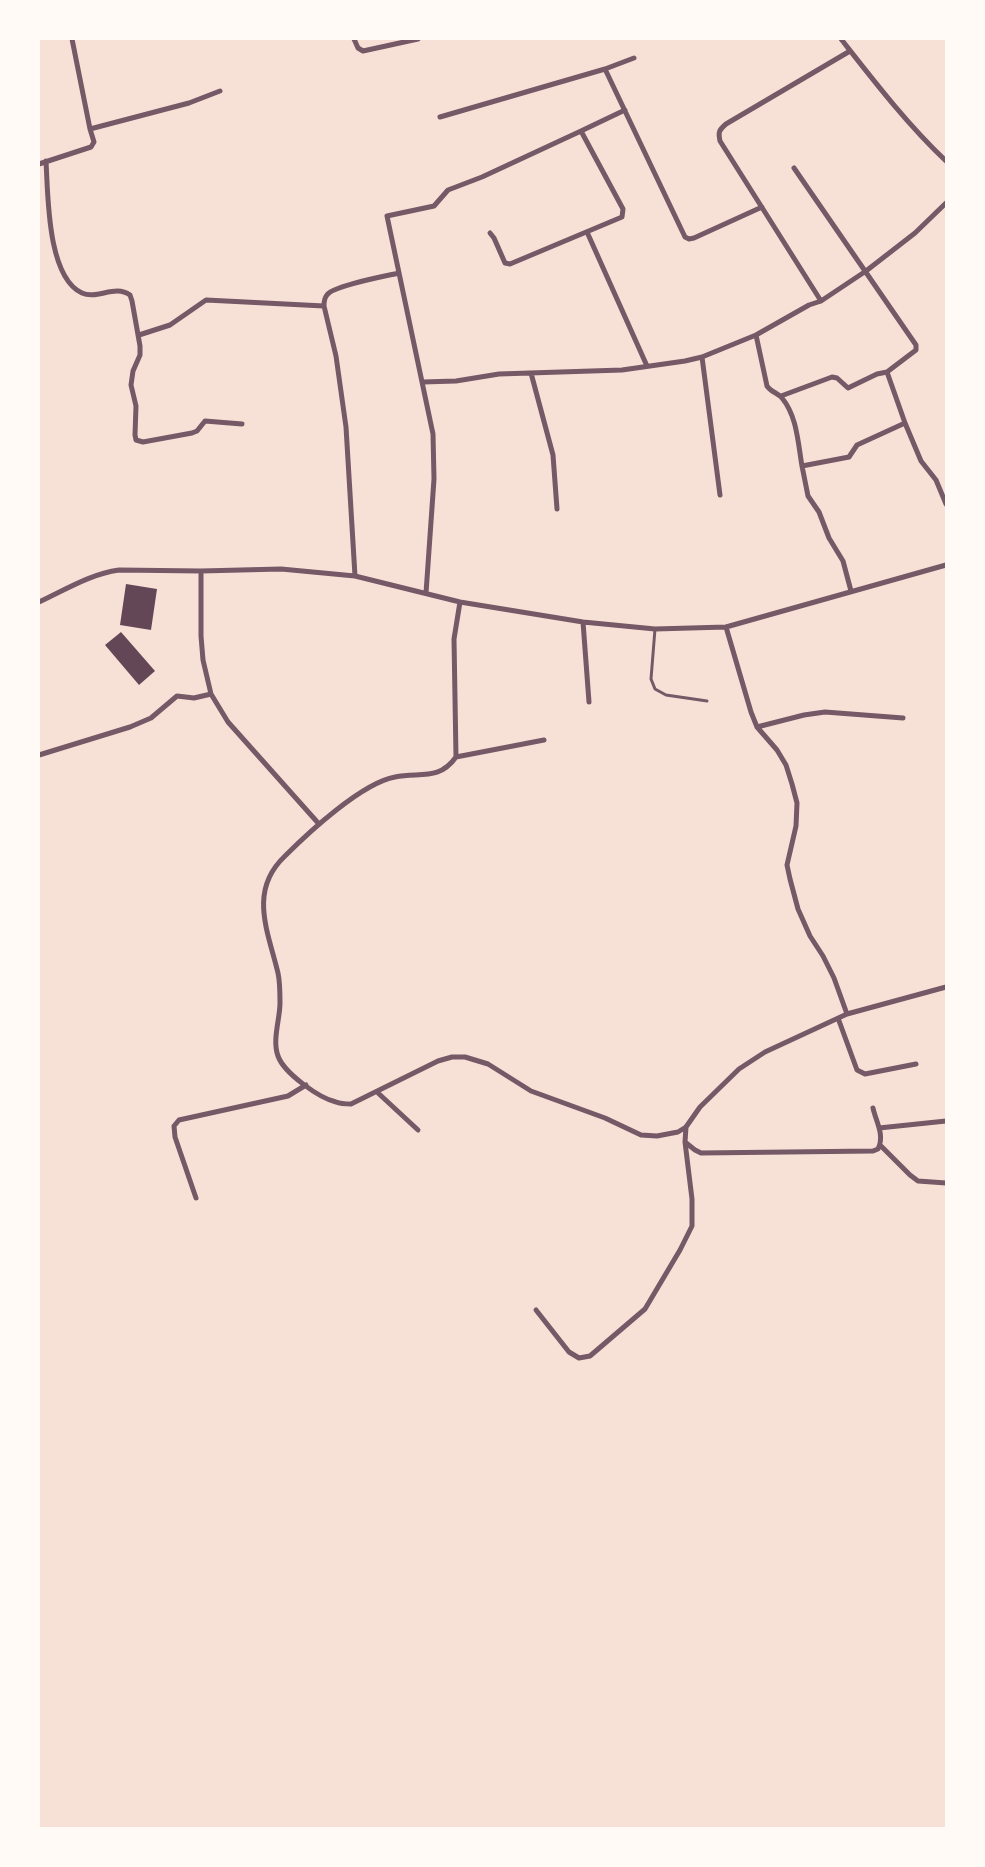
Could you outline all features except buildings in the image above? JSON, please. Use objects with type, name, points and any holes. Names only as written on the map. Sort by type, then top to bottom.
[{"type":"street","points":[[39,164],[91,147],[94,142],[72,39]]},
{"type":"street","points":[[354,39],[358,48],[363,51],[418,39]]},
{"type":"street","points":[[840,39],[888,99],[946,161]]},
{"type":"street","points":[[822,301],[720,141],[718,134],[719,130],[726,124],[850,51]]},
{"type":"street","points":[[440,117],[605,69],[634,58]]},
{"type":"street","points":[[605,69],[685,237],[689,239],[694,238],[762,207]]},
{"type":"street","points":[[90,129],[189,102],[220,91]]},
{"type":"street","points":[[426,593],[434,479],[433,434],[387,217],[388,215],[434,206],[448,190],[482,177],[625,110]]},
{"type":"street","points":[[490,233],[505,263],[508,264],[622,217],[623,212],[581,130]]},
{"type":"street","points":[[46,161],[51,229],[59,267],[74,288],[83,294],[93,295],[118,290],[130,295],[139,335],[140,355],[133,371],[131,385],[136,406],[135,435],[137,441],[143,442],[192,433],[197,431],[205,421],[242,424]]},
{"type":"street","points":[[781,396],[832,377],[837,378],[848,388],[877,374],[887,372],[916,348],[866,271],[794,168]]},
{"type":"street","points":[[423,382],[456,381],[499,374],[622,370],[702,357],[756,335],[809,305],[822,301],[915,234],[946,203]]},
{"type":"street","points":[[587,232],[647,366]]},
{"type":"street","points":[[355,576],[346,427],[336,356],[324,306],[327,293],[337,288],[399,273]]},
{"type":"street","points":[[139,335],[170,325],[206,300],[324,306]]},
{"type":"street","points":[[756,335],[767,386],[770,390],[781,396],[792,418],[808,496],[819,512],[829,538],[843,561],[851,591]]},
{"type":"street","points":[[702,357],[720,494]]},
{"type":"street","points":[[887,372],[921,461],[936,480],[946,504]]},
{"type":"street","points":[[531,373],[554,455],[557,509]]},
{"type":"street","points":[[802,466],[849,457],[857,445],[905,423]]},
{"type":"street","points":[[39,602],[91,577],[106,572],[132,569],[201,571],[281,569],[355,576],[460,602],[583,622],[655,629],[726,627],[946,566]]},
{"type":"street","points":[[201,571],[203,660],[212,694],[228,722],[319,824]]},
{"type":"street","points":[[460,602],[454,638],[456,757],[450,766],[434,774],[395,777],[380,781],[360,793],[319,824],[283,858],[265,886],[262,907],[268,941],[278,975],[280,1004],[277,1055],[284,1067],[306,1085],[336,1102],[351,1104],[438,1061],[452,1057],[465,1057],[488,1064],[532,1091],[605,1118],[641,1135],[658,1136],[678,1132],[686,1127],[700,1107],[738,1069],[765,1052],[847,1014],[946,987]]},
{"type":"street","points":[[583,622],[589,702]]},
{"type":"street","points":[[726,627],[751,712],[757,726],[781,757],[798,802],[796,826],[787,865],[790,879],[798,909],[810,936],[834,978],[847,1014]]},
{"type":"street","points":[[39,755],[130,727],[151,718],[177,696],[194,698],[212,694]]},
{"type":"street","points":[[757,726],[825,712],[903,718]]},
{"type":"street","points":[[456,757],[544,740]]},
{"type":"street","points":[[838,1018],[858,1070],[862,1073],[870,1074],[916,1064]]},
{"type":"street","points":[[196,1198],[175,1137],[174,1126],[179,1120],[288,1096],[306,1085]]},
{"type":"street","points":[[377,1092],[418,1130]]},
{"type":"street","points":[[685,1142],[701,1153],[865,1152],[878,1150],[880,1144],[879,1128],[875,1120],[873,1108]]},
{"type":"street","points":[[879,1128],[946,1121]]},
{"type":"street","points":[[536,1310],[569,1352],[579,1358],[590,1356],[645,1309],[692,1226],[692,1199],[685,1142],[686,1127]]},
{"type":"street","points":[[880,1144],[918,1181],[946,1183]]},
{"type":"lane","points":[[655,629],[651,679],[655,689],[666,695],[707,701]]}]
